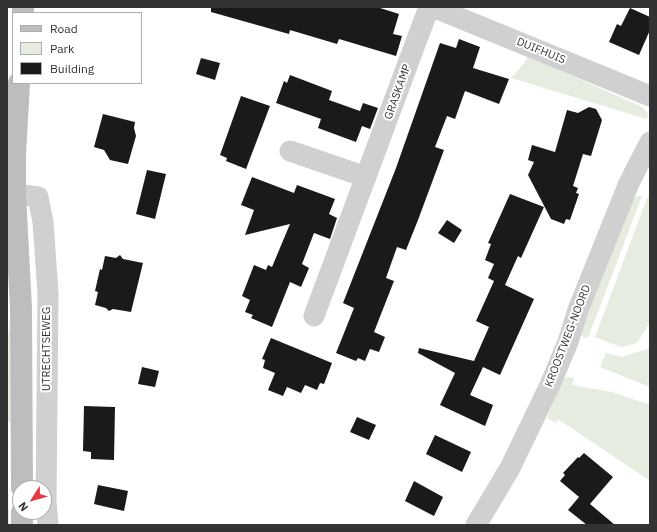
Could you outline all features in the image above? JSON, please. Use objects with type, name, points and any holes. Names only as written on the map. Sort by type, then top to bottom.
[{"type":"main road","points":[[19,84],[15,155],[15,194],[20,309],[14,438],[21,480]]},
{"type":"street","name":"GRASKAMP","points":[[314,316],[430,7]]},
{"type":"street","name":"DUIFHUIS","points":[[433,7],[650,96]]},
{"type":"street","name":"KROOSTWEG-NOORD","points":[[476,525],[510,468],[550,385],[568,342],[578,310],[629,183],[650,142]]},
{"type":"street","points":[[290,151],[366,177]]},
{"type":"street","name":"UTRECHTSEWEG","points":[[15,194],[38,196],[43,222],[48,293],[46,501],[48,525]]},
{"type":"green space","points":[[528,56],[642,107],[648,113],[647,119],[511,78],[525,62]]},
{"type":"green space","points":[[637,196],[642,196],[588,338],[583,337],[580,332],[631,200]]},
{"type":"green space","points":[[650,197],[650,322],[637,343],[621,347],[595,337],[647,198]]},
{"type":"green space","points":[[11,307],[13,423],[7,421],[7,345]]},
{"type":"green space","points":[[650,348],[650,387],[600,367],[606,353],[622,357]]},
{"type":"green space","points":[[568,377],[574,378],[572,385],[612,392],[650,405],[650,481],[558,419],[556,423],[547,418],[563,379]]},
{"type":"green space","points":[[7,448],[9,523],[11,525],[7,525]]},
{"type":"building","points":[[211,7],[377,7],[399,14],[393,34],[402,36],[396,56],[339,39],[337,44],[290,30],[289,34],[211,12]]},
{"type":"building","points":[[630,8],[650,17],[650,30],[639,55],[609,42],[617,24],[621,26]]},
{"type":"building","points":[[459,39],[480,47],[473,68],[509,79],[499,104],[465,91],[455,119],[447,116],[435,147],[444,150],[418,220],[406,250],[397,247],[386,278],[394,281],[374,332],[385,337],[379,352],[370,349],[365,361],[358,358],[356,361],[336,353],[354,308],[343,303],[396,168],[440,43],[456,48]]},
{"type":"building","points":[[201,58],[220,63],[215,80],[196,74]]},
{"type":"building","points":[[290,75],[332,91],[329,100],[360,111],[363,103],[378,108],[370,129],[362,126],[356,142],[318,128],[321,119],[276,103],[284,81],[287,83]]},
{"type":"building","points":[[241,96],[270,106],[246,169],[226,161],[227,158],[220,155]]},
{"type":"building","points":[[589,107],[596,109],[602,120],[591,156],[583,154],[573,186],[578,188],[576,193],[579,194],[570,220],[566,219],[564,224],[551,219],[528,175],[534,162],[528,160],[532,145],[555,152],[567,110],[578,113]]},
{"type":"building","points":[[103,114],[135,122],[134,128],[136,136],[128,164],[110,160],[104,150],[94,147]]},
{"type":"building","points":[[147,170],[166,174],[155,219],[136,214]]},
{"type":"building","points":[[252,177],[294,193],[297,185],[335,199],[329,214],[337,218],[330,239],[314,233],[302,264],[309,268],[301,287],[290,282],[272,327],[251,318],[253,315],[245,312],[250,300],[242,296],[254,265],[266,270],[268,265],[272,267],[290,224],[245,235],[254,210],[241,205]]},
{"type":"building","points":[[510,194],[544,207],[521,258],[518,256],[505,285],[534,299],[500,375],[483,367],[470,395],[493,405],[485,426],[440,405],[455,373],[418,353],[419,348],[474,361],[489,327],[476,321],[494,281],[488,278],[494,264],[485,260],[491,244],[488,243]]},
{"type":"building","points":[[447,220],[462,230],[454,243],[438,233]]},
{"type":"building","points":[[120,255],[123,259],[143,263],[131,312],[113,309],[109,311],[106,308],[95,305],[98,292],[95,291],[100,269],[102,270],[105,256],[116,258]]},
{"type":"building","points":[[271,338],[332,363],[324,384],[320,383],[317,390],[305,385],[301,393],[287,387],[283,396],[268,390],[275,373],[263,368],[265,360],[262,359]]},
{"type":"building","points":[[142,367],[159,371],[155,387],[138,384]]},
{"type":"building","points":[[84,406],[115,407],[114,460],[91,459],[91,452],[83,451]]},
{"type":"building","points":[[357,417],[376,425],[369,440],[350,432]]},
{"type":"building","points":[[435,435],[471,452],[462,472],[426,454]]},
{"type":"building","points":[[584,453],[613,477],[590,504],[615,525],[587,525],[568,510],[579,497],[560,481],[565,475],[563,473],[578,457],[579,458]]},
{"type":"building","points":[[414,481],[443,497],[434,516],[405,501]]},
{"type":"building","points":[[98,485],[128,491],[124,511],[94,504]]}]
